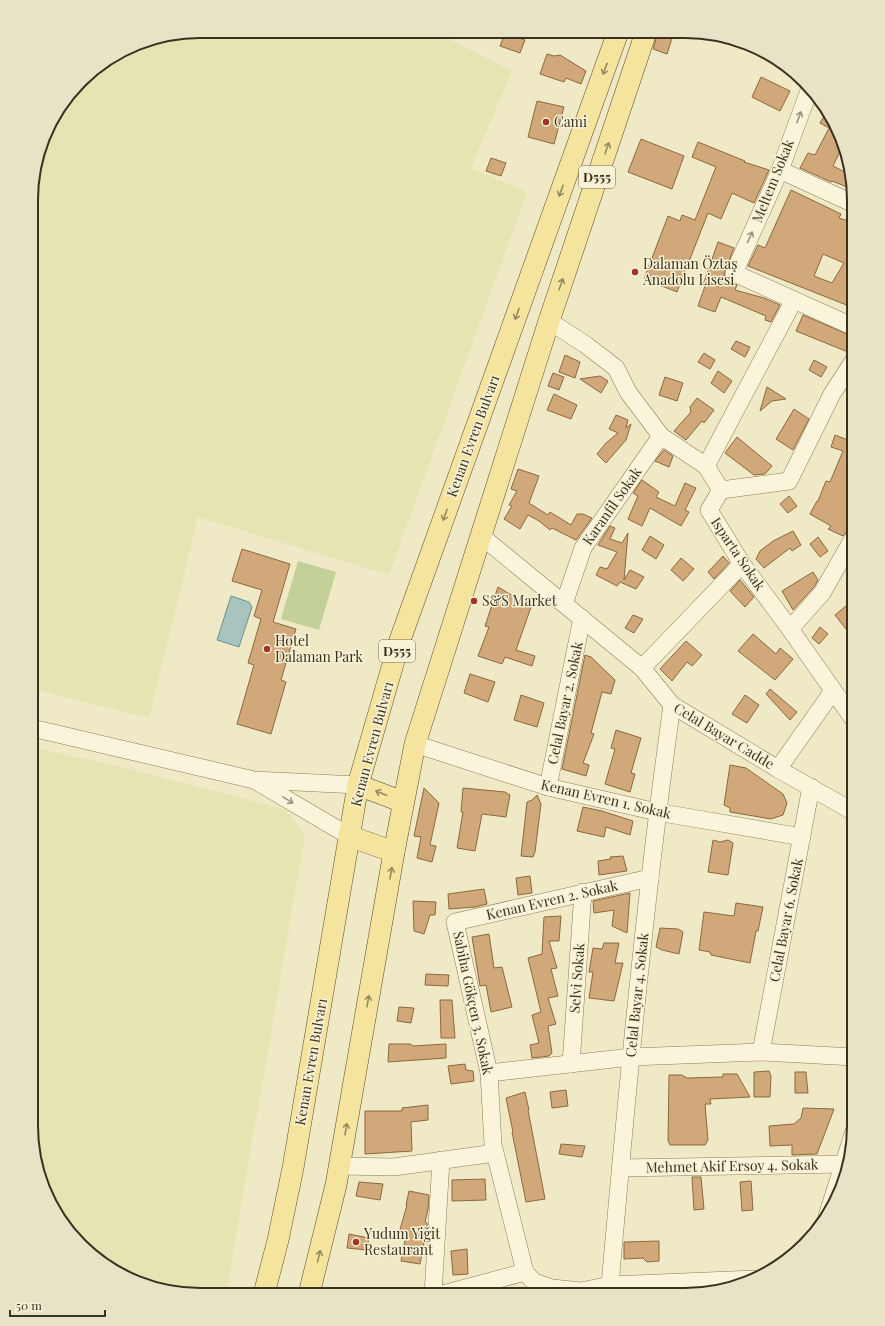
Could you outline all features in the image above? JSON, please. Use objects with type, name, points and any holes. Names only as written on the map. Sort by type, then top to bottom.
[{"type":"main road","name":"Kenan Evren Bulvarı","points":[[266,1288],[294,1168],[358,785],[400,640],[616,38]]},
{"type":"main road","name":"D555","points":[[310,1288],[336,1185],[394,852],[415,744],[549,321],[644,38]]},
{"type":"main road","points":[[358,785],[403,802]]},
{"type":"main road","points":[[349,836],[394,852]]},
{"type":"street","name":"Meltem Sokak","points":[[794,300],[734,273],[780,170],[808,94]]},
{"type":"street","points":[[780,170],[847,201]]},
{"type":"street","points":[[706,466],[794,300],[847,324]]},
{"type":"street","points":[[549,321],[586,345],[616,368],[628,392],[661,436],[706,466],[721,490],[789,481],[832,394],[847,371]]},
{"type":"street","name":"Karanfil Sokak","points":[[564,604],[583,548],[661,436]]},
{"type":"street","name":"Isparta Sokak","points":[[721,490],[709,510],[742,564],[847,710]]},
{"type":"street","name":"Celal Bayar Cadde","points":[[480,535],[642,668],[672,705],[778,769],[847,808]]},
{"type":"street","points":[[790,629],[822,594],[847,549]]},
{"type":"street","points":[[642,668],[742,564]]},
{"type":"street","name":"Celal Bayar 2. Sokak","points":[[548,787],[582,618]]},
{"type":"street","points":[[778,769],[833,691]]},
{"type":"street","name":"Celal Bayar 4. Sokak","points":[[610,1285],[631,1057],[657,812],[672,705]]},
{"type":"street","points":[[38,729],[254,780],[358,785]]},
{"type":"street","name":"Kenan Evren 1. Sokak","points":[[415,744],[548,787],[657,812],[802,837]]},
{"type":"street","points":[[254,780],[349,836]]},
{"type":"street","name":"Celal Bayar 6. Sokak","points":[[761,1052],[811,787]]},
{"type":"street","name":"Kenan Evren 2. Sokak","points":[[455,922],[650,878]]},
{"type":"street","name":"Selvi Sokak","points":[[571,1064],[583,892]]},
{"type":"street","name":"Sabiha Gökçen 3. Sokak","points":[[455,922],[490,1073],[493,1145],[525,1272]]},
{"type":"street","points":[[490,1073],[631,1057],[761,1052],[847,1057]]},
{"type":"street","points":[[339,1166],[394,1167],[495,1153]]},
{"type":"street","points":[[433,1288],[441,1160]]},
{"type":"street","name":"Mehmet Akif Ersoy 4. Sokak","points":[[620,1168],[842,1164]]},
{"type":"street","points":[[465,1288],[525,1272],[534,1282],[552,1288]]},
{"type":"street","points":[[599,1288],[610,1285],[734,1280]]},
{"type":"shaded area","points":[[189,38],[447,38],[512,71],[471,168],[527,192],[389,575],[198,517],[149,718],[38,690],[38,189],[41,168],[50,138],[71,101],[85,85],[101,71],[138,50],[168,41]]},
{"type":"shaded area","points":[[38,748],[138,771],[286,810],[305,835],[227,1288],[179,1287],[138,1276],[101,1255],[85,1241],[71,1225],[50,1188],[41,1158],[38,1137]]},
{"type":"green space","points":[[298,561],[336,572],[319,630],[281,619]]},
{"type":"water","points":[[231,596],[249,602],[252,607],[239,647],[217,640]]},
{"type":"building","points":[[503,38],[519,38],[525,40],[520,53],[500,46]]},
{"type":"building","points":[[656,38],[672,38],[667,54],[653,49]]},
{"type":"building","points":[[547,54],[554,56],[560,55],[586,71],[581,84],[566,78],[564,82],[540,74]]},
{"type":"building","points":[[761,77],[790,91],[780,111],[752,97]]},
{"type":"building","name":"Cami","points":[[537,101],[564,107],[554,144],[528,137]]},
{"type":"building","points":[[824,117],[835,138],[839,153],[833,166],[845,172],[847,187],[832,181],[831,182],[800,168],[808,153],[815,155],[829,128],[820,123]]},
{"type":"building","points":[[641,139],[684,156],[672,189],[628,172]]},
{"type":"building","points":[[698,142],[745,161],[744,162],[769,170],[754,203],[732,193],[721,219],[708,213],[677,292],[644,279],[668,216],[680,221],[682,215],[695,220],[716,167],[692,157]]},
{"type":"building","points":[[491,158],[506,163],[501,176],[486,171]]},
{"type":"building","points":[[791,190],[841,214],[839,218],[847,221],[847,305],[748,266],[758,245],[765,248]],"holes":[[[823,254],[844,263],[832,283],[814,276]]]},
{"type":"building","points":[[718,242],[734,248],[724,274],[726,279],[737,285],[735,290],[764,298],[780,305],[771,322],[765,320],[766,316],[721,297],[715,312],[698,306],[705,286],[703,285]]},
{"type":"building","points":[[803,315],[847,334],[847,352],[796,331]]},
{"type":"building","points":[[736,341],[750,347],[745,357],[731,349]]},
{"type":"building","points":[[704,353],[715,360],[710,369],[698,362]]},
{"type":"building","points":[[565,355],[580,362],[575,378],[559,372]]},
{"type":"building","points":[[814,360],[827,367],[821,377],[809,370]]},
{"type":"building","points":[[718,371],[732,381],[724,393],[711,383]]},
{"type":"building","points":[[553,373],[564,377],[559,390],[548,386]]},
{"type":"building","points":[[600,376],[608,381],[601,393],[580,379]]},
{"type":"building","points":[[665,377],[683,383],[677,401],[659,395]]},
{"type":"building","points":[[767,387],[786,399],[772,401],[760,411]]},
{"type":"building","points":[[554,394],[577,405],[571,419],[547,410]]},
{"type":"building","points":[[697,398],[714,410],[704,423],[702,421],[686,440],[674,431],[691,412],[690,407]]},
{"type":"building","points":[[794,409],[809,419],[793,450],[776,439]]},
{"type":"building","points":[[616,415],[628,420],[626,428],[631,424],[626,440],[606,463],[597,454],[606,443],[618,433],[609,429]]},
{"type":"building","points":[[835,435],[847,440],[847,531],[843,536],[828,529],[831,526],[810,514],[818,501],[826,481],[830,482],[843,451],[831,447]]},
{"type":"building","points":[[737,437],[772,466],[765,474],[754,475],[725,453]]},
{"type":"building","points":[[664,450],[673,456],[669,467],[655,461]]},
{"type":"building","points":[[518,469],[539,476],[529,503],[548,515],[550,512],[571,525],[577,514],[583,514],[592,518],[576,540],[552,528],[550,530],[539,521],[528,515],[520,529],[504,519],[512,506],[509,505],[517,491],[511,489]]},
{"type":"building","points":[[642,480],[659,492],[656,497],[675,506],[685,483],[696,488],[685,510],[689,512],[681,526],[650,508],[642,526],[628,519],[638,496],[633,493]]},
{"type":"building","points":[[789,496],[797,506],[788,513],[780,504]]},
{"type":"building","points":[[610,526],[615,528],[610,539],[622,543],[628,533],[624,580],[630,570],[644,577],[636,589],[620,582],[617,586],[596,575],[600,567],[607,569],[617,552],[598,545]]},
{"type":"building","points":[[793,531],[801,545],[792,551],[790,548],[764,568],[756,559],[760,551],[773,541]]},
{"type":"building","points":[[650,536],[664,545],[656,559],[642,550]]},
{"type":"building","points":[[818,537],[828,551],[820,557],[810,544]]},
{"type":"building","points":[[242,549],[290,564],[273,622],[296,629],[281,680],[286,682],[271,734],[237,724],[254,665],[248,663],[261,619],[254,616],[262,590],[232,581]]},
{"type":"building","points":[[723,556],[729,563],[714,579],[708,572]]},
{"type":"building","points":[[681,558],[694,569],[683,581],[671,570]]},
{"type":"building","points":[[813,572],[818,580],[814,587],[793,610],[782,591]]},
{"type":"building","points":[[740,580],[754,597],[745,607],[730,591]]},
{"type":"building","points":[[498,587],[531,607],[516,650],[535,656],[532,666],[505,657],[502,664],[478,656],[489,627],[485,626]]},
{"type":"building","points":[[846,606],[847,607],[847,630],[835,615]]},
{"type":"building","points":[[633,615],[643,619],[634,633],[625,628]]},
{"type":"building","points":[[820,627],[828,634],[819,644],[812,638]]},
{"type":"building","points":[[753,634],[776,654],[780,648],[793,659],[775,680],[738,651]]},
{"type":"building","points":[[686,641],[702,655],[692,666],[687,662],[672,681],[660,669]]},
{"type":"building","points":[[585,655],[591,657],[615,680],[611,694],[602,692],[591,733],[594,734],[583,763],[589,765],[586,776],[562,769]]},
{"type":"building","points":[[470,674],[495,682],[488,702],[464,693]]},
{"type":"building","points":[[770,689],[797,712],[790,720],[766,694]]},
{"type":"building","points":[[521,695],[544,703],[537,727],[514,720]]},
{"type":"building","points":[[745,695],[759,705],[747,723],[732,714]]},
{"type":"building","points":[[616,730],[641,738],[631,773],[635,774],[630,792],[605,784],[615,749],[611,748]]},
{"type":"building","points":[[730,765],[746,768],[783,794],[787,803],[783,815],[771,819],[730,812],[730,808],[724,805]]},
{"type":"building","points":[[424,788],[439,803],[430,845],[436,846],[432,862],[417,858],[421,837],[414,836]]},
{"type":"building","points":[[463,788],[505,792],[510,795],[506,817],[482,814],[475,851],[457,848],[463,812],[461,812]]},
{"type":"building","points":[[537,795],[541,804],[535,852],[533,857],[521,856],[527,802],[532,800]]},
{"type":"building","points":[[583,807],[602,811],[633,821],[630,835],[606,827],[604,837],[577,831]]},
{"type":"building","points":[[713,840],[720,842],[728,840],[733,843],[728,875],[708,872]]},
{"type":"building","points":[[623,856],[627,871],[599,875],[598,861],[611,859],[610,857]]},
{"type":"building","points":[[530,876],[532,893],[518,895],[516,878]]},
{"type":"building","points":[[484,889],[487,904],[475,907],[449,909],[448,894]]},
{"type":"building","points":[[630,893],[627,933],[612,926],[614,910],[594,913],[593,901]]},
{"type":"building","points":[[413,901],[436,902],[435,915],[430,915],[424,934],[414,931]]},
{"type":"building","points":[[736,903],[763,907],[758,931],[756,931],[750,963],[711,955],[710,952],[699,950],[704,912],[734,916]]},
{"type":"building","points":[[561,916],[559,941],[549,941],[557,968],[551,969],[558,996],[548,998],[556,1024],[548,1026],[552,1053],[549,1056],[532,1058],[530,1045],[539,1043],[532,1015],[541,1012],[528,958],[542,954],[544,917]]},
{"type":"building","points":[[660,928],[678,929],[683,932],[679,954],[656,947]]},
{"type":"building","points":[[489,934],[494,968],[502,967],[512,1007],[491,1012],[486,985],[480,986],[472,937]]},
{"type":"building","points":[[604,943],[619,943],[615,963],[623,963],[614,1001],[589,998],[593,972],[589,972],[593,948],[602,949]]},
{"type":"building","points":[[426,974],[449,975],[448,986],[425,985]]},
{"type":"building","points":[[440,1000],[452,1000],[455,1038],[441,1038]]},
{"type":"building","points":[[399,1007],[414,1008],[411,1023],[397,1021]]},
{"type":"building","points":[[389,1044],[410,1044],[413,1046],[446,1044],[446,1058],[388,1062]]},
{"type":"building","points":[[465,1064],[466,1070],[473,1071],[474,1081],[451,1084],[448,1066]]},
{"type":"building","points":[[769,1071],[771,1076],[770,1097],[754,1097],[754,1072]]},
{"type":"building","points":[[795,1072],[806,1072],[808,1093],[795,1093]]},
{"type":"building","points":[[723,1074],[737,1074],[750,1097],[710,1099],[711,1104],[705,1104],[708,1140],[705,1145],[670,1145],[668,1141],[669,1075],[682,1075],[687,1078],[723,1077]]},
{"type":"building","points":[[566,1090],[568,1106],[552,1108],[550,1092]]},
{"type":"building","points":[[525,1092],[545,1199],[526,1202],[506,1098]]},
{"type":"building","points":[[428,1105],[428,1120],[411,1122],[412,1151],[365,1154],[365,1111],[402,1111],[402,1108]]},
{"type":"building","points":[[803,1108],[834,1109],[817,1154],[792,1155],[792,1145],[770,1146],[769,1126],[794,1124],[801,1118]]},
{"type":"building","points":[[561,1144],[585,1146],[582,1157],[559,1154]]},
{"type":"building","points":[[692,1177],[701,1177],[704,1209],[694,1210]]},
{"type":"building","points":[[485,1179],[486,1200],[452,1201],[452,1180]]},
{"type":"building","points":[[751,1181],[753,1210],[742,1211],[740,1182]]},
{"type":"building","points":[[359,1182],[383,1184],[380,1200],[356,1196]]},
{"type":"building","points":[[409,1191],[429,1195],[428,1210],[425,1222],[427,1223],[427,1227],[420,1264],[401,1261],[406,1235],[399,1233],[407,1205]]},
{"type":"building","points":[[349,1234],[369,1238],[367,1250],[347,1248]]},
{"type":"building","points":[[659,1241],[659,1261],[647,1262],[643,1258],[624,1259],[624,1242]]},
{"type":"building","points":[[467,1249],[468,1274],[453,1275],[451,1251]]},
{"type":"place","name":"Cami","points":[[546,122]]},
{"type":"place","name":"Dalaman Öztaş Anadolu Lisesi","points":[[635,272]]},
{"type":"place","name":"S&S Market","points":[[474,601]]},
{"type":"place","name":"Hotel Dalaman Park","points":[[267,649]]},
{"type":"place","name":"Yudum Yiğit Restaurant","points":[[356,1242]]}]
